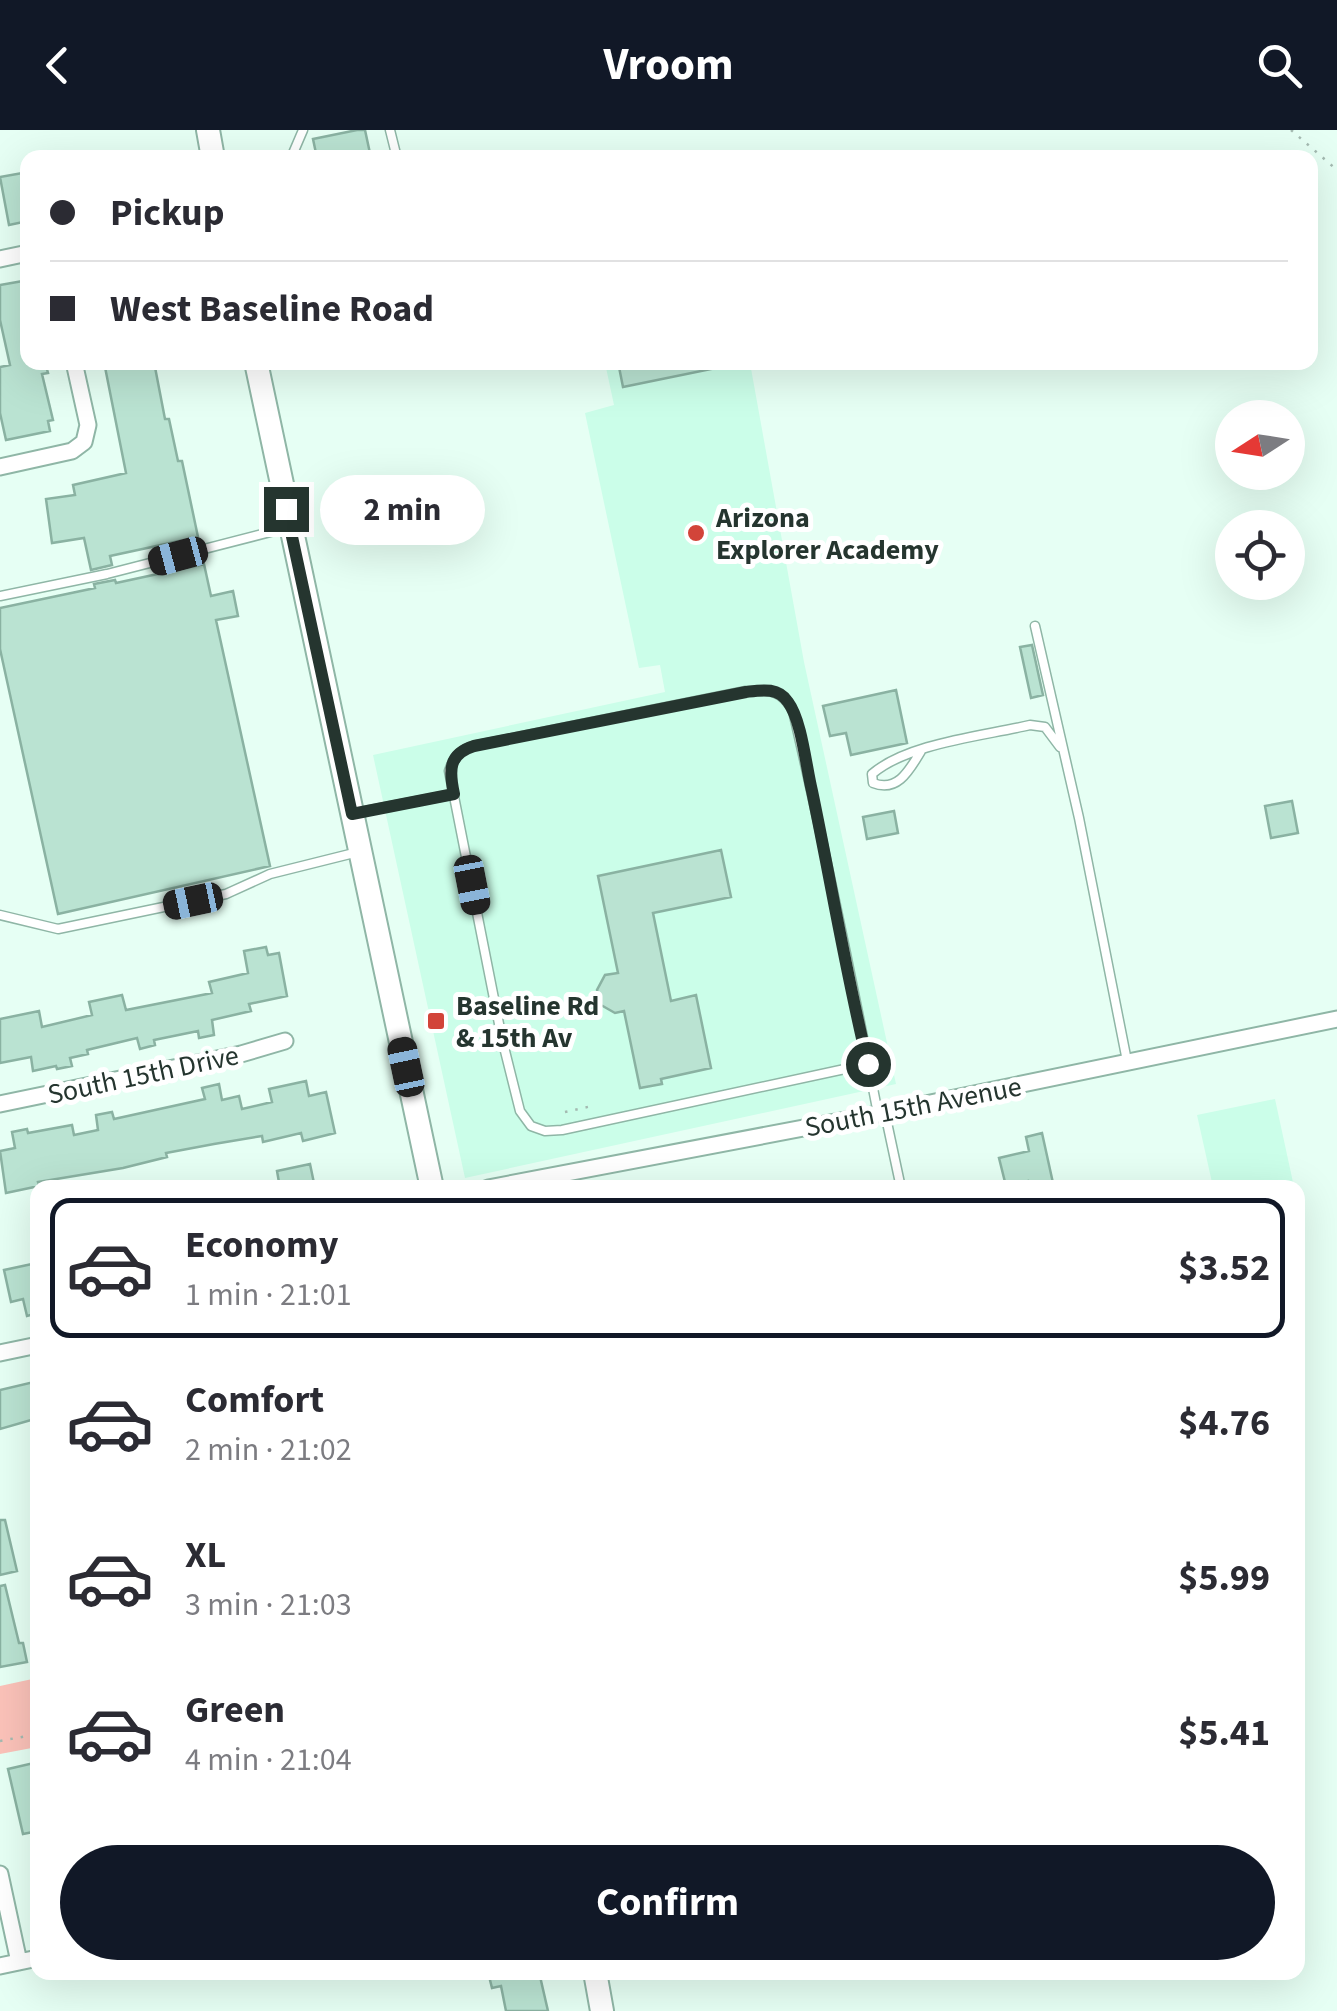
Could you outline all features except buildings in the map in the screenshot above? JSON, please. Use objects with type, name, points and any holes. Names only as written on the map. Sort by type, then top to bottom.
[{"type":"main road","points":[[258,370],[430,1180]]},
{"type":"main road","points":[[596,1980],[602,2011]]},
{"type":"street","points":[[0,466],[72,451],[84,442],[88,426],[76,370]]},
{"type":"street","name":"South 15th Avenue","points":[[530,1180],[882,1113],[1337,1019]]},
{"type":"street","name":"South 15th Drive","points":[[0,1104],[241,1054],[285,1041]]},
{"type":"street","points":[[0,1353],[30,1347]]},
{"type":"street","points":[[0,1874],[19,1962]]},
{"type":"street","points":[[0,1966],[30,1960]]},
{"type":"lane","points":[[0,596],[107,574],[290,527]]},
{"type":"lane","points":[[1035,626],[1127,1060]]},
{"type":"lane","points":[[868,1064],[562,1130],[544,1131],[531,1126],[520,1111],[502,1038],[449,771],[454,758],[461,750],[474,746],[746,692],[778,692],[793,711],[868,1064],[899,1180]]},
{"type":"lane","points":[[921,751],[903,778],[889,785],[873,783],[872,774],[896,758],[921,751],[1030,725],[1045,728],[1065,755]]},
{"type":"lane","points":[[352,814],[454,794]]},
{"type":"lane","points":[[0,915],[58,929],[226,894],[270,874],[360,852]]},
{"type":"path","points":[[1291,130],[1314,150]]},
{"type":"path","points":[[1318,153],[1337,170]]},
{"type":"path","points":[[565,1112],[592,1106]]},
{"type":"path","points":[[0,1741],[30,1735]]},
{"type":"shaded area","points":[[606,370],[751,370],[804,662],[896,1084],[465,1178],[373,755],[665,692],[660,665],[639,668],[585,413],[614,405]]},
{"type":"shaded area","points":[[1275,1099],[1292,1180],[1211,1180],[1197,1115]]},
{"type":"shaded area","points":[[30,1680],[30,1748],[0,1754],[0,1686]]},
{"type":"place","name":"Arizona Explorer Academy","points":[[696,533]]},
{"type":"place","name":"Baseline Rd & 15th Av","points":[[436,1021]]},
{"type":"route","points":[[286,509],[352,814],[454,794],[449,771],[454,758],[461,750],[474,746],[746,692],[768,690],[786,699],[793,711],[805,763],[868,1064]]}]
